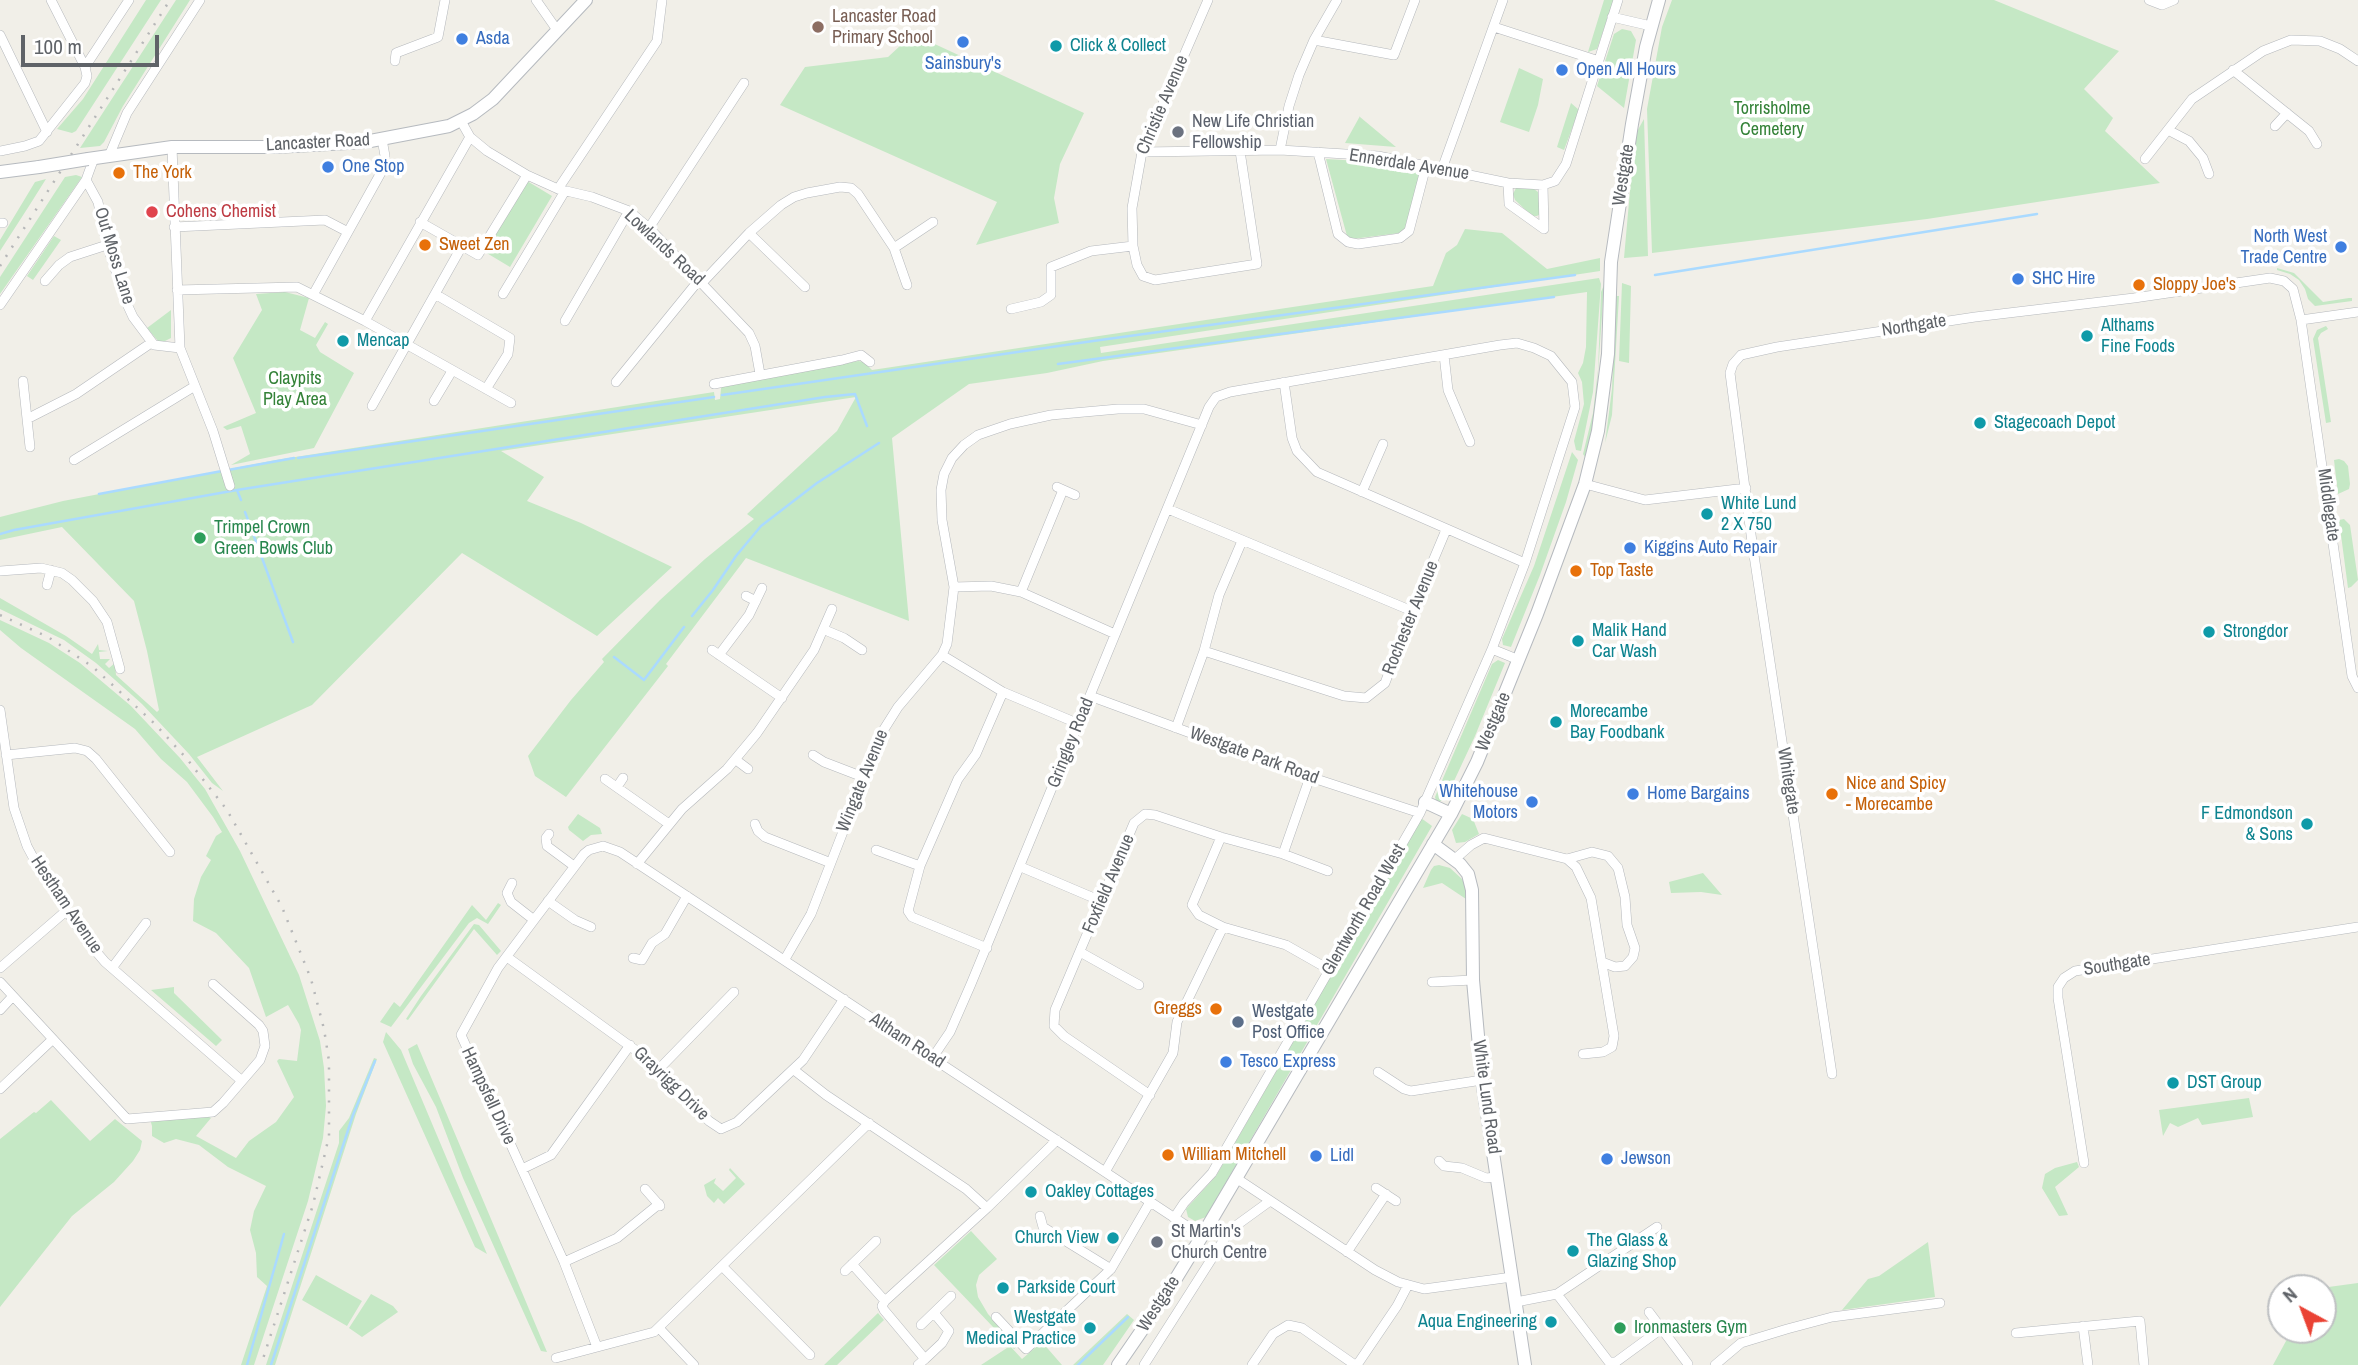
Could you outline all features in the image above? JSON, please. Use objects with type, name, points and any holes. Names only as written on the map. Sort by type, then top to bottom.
[{"type":"street","points":[[0,151],[34,144],[47,132],[85,83],[85,67],[51,0]]},
{"type":"street","points":[[85,67],[130,0]]},
{"type":"street","points":[[109,156],[127,113],[200,0]]},
{"type":"street","points":[[395,61],[396,53],[438,37],[445,0]]},
{"type":"street","points":[[536,0],[557,30]]},
{"type":"street","name":"Lancaster Road","points":[[0,172],[172,147],[353,144],[461,121],[493,99],[586,0]]},
{"type":"street","points":[[503,294],[562,190],[657,41],[662,0]]},
{"type":"street","name":"Christie Avenue","points":[[1208,0],[1142,152],[1132,208],[1133,246],[1139,271],[1149,279],[1256,264],[1240,151]]},
{"type":"street","points":[[1280,150],[1289,106],[1314,40],[1337,0]]},
{"type":"street","points":[[1314,40],[1395,55],[1415,0]]},
{"type":"street","points":[[1442,169],[1503,0]]},
{"type":"street","points":[[1508,183],[1509,204],[1544,229],[1543,185],[1555,181],[1566,164],[1618,0]]},
{"type":"street","name":"Westgate","points":[[1118,1365],[1202,1236],[1451,814],[1477,762],[1519,660],[1585,484],[1603,402],[1611,262],[1632,124],[1651,26],[1659,0]]},
{"type":"street","points":[[2149,0],[2162,5],[2174,0]]},
{"type":"street","points":[[1612,16],[1651,26]]},
{"type":"street","points":[[1494,27],[1599,61]]},
{"type":"street","points":[[0,35],[47,132]]},
{"type":"street","points":[[2145,159],[2192,99],[2263,51],[2299,40],[2320,41],[2340,49],[2358,61]]},
{"type":"street","points":[[2233,69],[2309,131],[2317,144]]},
{"type":"street","points":[[649,228],[744,83]]},
{"type":"street","points":[[2275,126],[2287,113]]},
{"type":"street","name":"Lowlands Road","points":[[461,121],[470,137],[486,151],[527,175],[562,190],[592,197],[629,211],[649,228],[749,333],[755,346],[760,374]]},
{"type":"street","points":[[2168,130],[2189,141],[2203,158],[2209,174]]},
{"type":"street","points":[[365,321],[470,137]]},
{"type":"street","points":[[314,293],[383,169],[385,156],[382,139]]},
{"type":"street","points":[[172,147],[180,348],[230,486]]},
{"type":"street","name":"Ennerdale Avenue","points":[[1142,152],[1280,150],[1378,156],[1508,183],[1543,185]]},
{"type":"street","points":[[1318,152],[1338,234],[1348,242],[1358,244],[1400,239],[1409,231],[1426,166]]},
{"type":"street","points":[[0,305],[86,180],[91,158]]},
{"type":"street","points":[[420,222],[478,255],[527,175]]},
{"type":"street","name":"Out Moss Lane","points":[[86,180],[98,202],[107,245],[127,304],[151,343]]},
{"type":"street","points":[[616,382],[700,281],[749,233],[794,197],[840,187],[851,188],[858,194],[894,248],[907,285]]},
{"type":"street","points":[[565,321],[629,211]]},
{"type":"street","points":[[174,227],[325,220],[348,232]]},
{"type":"street","points":[[894,248],[933,222]]},
{"type":"street","points":[[749,233],[805,287]]},
{"type":"street","points":[[45,281],[70,257],[107,245]]},
{"type":"street","points":[[372,406],[462,246]]},
{"type":"street","points":[[1011,309],[1041,302],[1051,295],[1051,267],[1091,251],[1133,246]]},
{"type":"street","name":"Northgate","points":[[1746,488],[1730,373],[1733,364],[1741,355],[1777,347],[1975,317],[2121,300],[2270,278],[2284,281],[2293,289],[2301,320]]},
{"type":"street","points":[[177,290],[289,286],[314,293],[511,403]]},
{"type":"street","points":[[435,294],[510,338],[508,354],[486,389]]},
{"type":"street","points":[[2301,320],[2358,312]]},
{"type":"street","name":"Middlegate","points":[[2301,320],[2352,676],[2358,688]]},
{"type":"street","points":[[27,419],[76,394],[151,343],[158,347],[180,348]]},
{"type":"street","name":"Glentworth Road West","points":[[1174,1218],[1212,1173],[1422,807],[1492,649],[1525,563],[1572,420],[1576,398],[1574,388],[1569,376],[1551,356],[1517,343],[1444,355]]},
{"type":"street","points":[[714,384],[861,355],[870,362]]},
{"type":"street","points":[[1470,442],[1448,390],[1444,355],[1284,382],[1292,438],[1297,451],[1317,472],[1525,563]]},
{"type":"street","points":[[435,401],[452,370]]},
{"type":"street","points":[[23,381],[30,447]]},
{"type":"street","name":"Gringley Road","points":[[933,1057],[957,1017],[987,948],[1209,407],[1216,397],[1230,391],[1284,382]]},
{"type":"street","points":[[74,460],[195,386]]},
{"type":"street","name":"Wingate Avenue","points":[[785,959],[805,927],[888,719],[942,655],[949,633],[954,587],[941,490],[944,474],[952,458],[978,435],[1010,424],[1051,415],[1144,409],[1202,425]]},
{"type":"street","points":[[1362,492],[1383,443]]},
{"type":"street","points":[[1585,484],[1645,499],[1746,488]]},
{"type":"street","name":"Whitegate","points":[[1746,488],[1832,1073]]},
{"type":"street","points":[[1021,592],[1060,489],[1075,495]]},
{"type":"street","points":[[1168,509],[1412,611]]},
{"type":"street","name":"Rochester Avenue","points":[[1204,651],[1343,696],[1366,698],[1385,683],[1446,530]]},
{"type":"street","points":[[1176,728],[1204,651],[1219,595],[1242,541]]},
{"type":"street","points":[[0,571],[32,568],[51,570],[72,580],[101,612],[110,629],[120,669]]},
{"type":"street","points":[[47,586],[51,570]]},
{"type":"street","points":[[954,587],[991,586],[1021,592],[1115,634]]},
{"type":"street","points":[[762,588],[756,601],[716,653],[782,698]]},
{"type":"street","points":[[746,597],[756,601]]},
{"type":"street","points":[[637,863],[693,798],[736,760],[808,660],[825,630],[832,609]]},
{"type":"street","points":[[825,630],[839,635],[858,648],[861,634]]},
{"type":"street","points":[[1492,649],[1519,660]]},
{"type":"street","points":[[942,655],[1003,692],[1079,724]]},
{"type":"street","points":[[987,948],[912,917],[908,911],[920,866],[958,779],[976,754],[1003,692]]},
{"type":"street","name":"Westgate Park Road","points":[[1090,696],[1310,777],[1451,814]]},
{"type":"street","name":"Hestham Avenue","points":[[0,710],[12,797],[22,834],[42,874],[66,911],[87,941],[112,968],[243,1081]]},
{"type":"street","points":[[6,755],[75,748],[87,751],[170,852]]},
{"type":"street","points":[[813,755],[863,777]]},
{"type":"street","points":[[736,760],[748,769]]},
{"type":"street","points":[[1283,854],[1310,777]]},
{"type":"street","points":[[617,787],[623,778]]},
{"type":"street","points":[[605,779],[669,824]]},
{"type":"street","name":"Foxfield Avenue","points":[[1150,1095],[1064,1036],[1054,1026],[1055,1010],[1134,823],[1145,814],[1155,815],[1283,854],[1328,871]]},
{"type":"street","points":[[755,824],[765,837],[831,863]]},
{"type":"street","points":[[549,834],[546,838],[547,846],[574,866]]},
{"type":"street","points":[[1221,837],[1192,905],[1199,915],[1223,927],[1286,945],[1330,970]]},
{"type":"street","points":[[1455,859],[1484,838],[1567,859],[1576,867],[1591,898],[1614,1036],[1612,1047],[1603,1052],[1583,1054]]},
{"type":"street","name":"White Lund Road","points":[[1433,844],[1455,859],[1468,874],[1472,890],[1473,979],[1482,1080],[1525,1365]]},
{"type":"street","name":"Altham Road","points":[[611,847],[785,959],[1202,1236]]},
{"type":"street","name":"Hampsfell Drive","points":[[597,1348],[564,1262],[461,1035],[507,957],[574,866],[589,850],[611,847]]},
{"type":"street","points":[[876,850],[920,866]]},
{"type":"street","points":[[1567,859],[1592,852],[1608,856],[1618,868],[1625,897],[1627,925],[1635,948],[1633,957],[1625,966],[1615,967],[1602,962]]},
{"type":"street","points":[[1021,867],[1101,901]]},
{"type":"street","points":[[512,883],[507,893],[511,902],[534,920]]},
{"type":"street","points":[[641,962],[652,943],[667,931],[671,919],[687,896]]},
{"type":"street","points":[[548,901],[575,919],[588,921]]},
{"type":"street","points":[[0,968],[66,911]]},
{"type":"street","points":[[112,968],[146,923]]},
{"type":"street","points":[[1105,1172],[1173,1053],[1177,1022],[1223,927]]},
{"type":"street","name":"Southgate","points":[[2084,1163],[2058,998],[2058,987],[2064,978],[2075,971],[2358,927]]},
{"type":"street","points":[[1080,952],[1139,985]]},
{"type":"street","name":"Grayrigg Drive","points":[[507,957],[630,1045],[659,1069],[709,1121],[721,1129],[737,1122],[794,1070],[810,1051],[844,999]]},
{"type":"street","points":[[1432,982],[1473,979]]},
{"type":"street","points":[[0,982],[122,1115],[132,1119],[213,1112],[260,1060],[264,1052],[263,1031],[213,984]]},
{"type":"street","points":[[659,1069],[734,992]]},
{"type":"street","points":[[0,1010],[13,996]]},
{"type":"street","points":[[0,1089],[53,1039]]},
{"type":"street","points":[[522,1169],[551,1155],[630,1045]]},
{"type":"street","points":[[794,1070],[966,1189],[987,1208]]},
{"type":"street","points":[[1378,1073],[1411,1091],[1482,1080]]},
{"type":"street","points":[[556,1358],[650,1334],[659,1328],[869,1123]]},
{"type":"street","points":[[934,1313],[948,1331],[942,1343],[922,1362],[882,1306],[1057,1140]]},
{"type":"street","points":[[1441,1165],[1462,1168],[1486,1178],[1497,1177]]},
{"type":"street","points":[[1236,1178],[1347,1252],[1390,1278],[1408,1285],[1424,1289],[1512,1277]]},
{"type":"street","points":[[1376,1188],[1396,1201]]},
{"type":"street","points":[[564,1262],[617,1238],[661,1206],[645,1189]]},
{"type":"street","points":[[1347,1252],[1386,1194]]},
{"type":"street","points":[[1144,1365],[1230,1230],[1270,1200]]},
{"type":"street","points":[[996,1317],[1026,1349],[1111,1269],[1150,1202]]},
{"type":"street","points":[[1040,1216],[1043,1227],[1111,1269]]},
{"type":"street","points":[[1516,1302],[1558,1294],[1657,1227]]},
{"type":"street","points":[[876,1241],[848,1267],[885,1301]]},
{"type":"street","points":[[722,1266],[810,1355]]},
{"type":"street","points":[[1252,1365],[1273,1334],[1288,1325],[1302,1328],[1356,1365],[1397,1306],[1408,1285]]},
{"type":"street","points":[[1558,1294],[1609,1362],[1616,1363],[1661,1329]]},
{"type":"street","points":[[921,1325],[951,1296]]},
{"type":"street","points":[[1715,1365],[1741,1343],[1787,1329],[1832,1317],[1940,1303]]},
{"type":"street","points":[[1649,1312],[1688,1364]]},
{"type":"street","points":[[2016,1333],[2140,1321],[2144,1365]]},
{"type":"street","points":[[2083,1326],[2088,1365]]},
{"type":"street","points":[[659,1328],[694,1365]]},
{"type":"green space","points":[[146,0],[161,0],[76,131],[72,133],[57,129],[83,99]]},
{"type":"green space","points":[[176,0],[190,0],[123,106],[104,142],[100,146],[80,148]]},
{"type":"green space","points":[[1604,0],[1614,0],[1597,49],[1588,52]]},
{"type":"green space","name":"Torrisholme Cemetery","points":[[1672,0],[1994,0],[2119,51],[2084,89],[2113,118],[2105,131],[2160,183],[1927,219],[1652,253],[1647,109],[1662,27]]},
{"type":"green space","points":[[1622,29],[1631,31],[1636,40],[1624,108],[1597,86],[1614,34]]},
{"type":"green space","points":[[913,34],[1084,113],[1060,164],[1054,198],[1059,223],[976,245],[997,202],[780,105],[805,67],[888,57]]},
{"type":"green space","points":[[1519,68],[1543,79],[1529,132],[1500,122]]},
{"type":"green space","points":[[1571,103],[1579,110],[1564,150],[1557,147]]},
{"type":"green space","points":[[1360,117],[1396,147],[1345,143]]},
{"type":"green space","points":[[1644,119],[1648,256],[1624,258],[1635,135]]},
{"type":"green space","points":[[1326,159],[1377,162],[1420,173],[1405,228],[1400,233],[1352,239],[1347,236]]},
{"type":"green space","points":[[65,177],[82,177],[0,294],[0,277]]},
{"type":"green space","points":[[46,179],[0,251],[0,240],[35,182]]},
{"type":"green space","points":[[527,181],[552,196],[510,267],[485,252]]},
{"type":"green space","points":[[1517,186],[1538,192],[1540,214],[1532,216],[1515,200],[1513,194]]},
{"type":"green space","points":[[1465,229],[1502,233],[1547,269],[1600,258],[1600,271],[1100,347],[1101,353],[1599,278],[1601,284],[1593,392],[1581,451],[1576,450],[1574,441],[1584,404],[1582,382],[1578,373],[1586,347],[1587,292],[1103,361],[1047,373],[969,384],[892,438],[909,621],[746,558],[666,664],[668,666],[566,797],[535,776],[528,756],[604,662],[602,659],[660,600],[754,519],[747,514],[837,431],[856,397],[501,451],[544,477],[527,501],[581,523],[672,567],[597,636],[462,553],[312,705],[197,757],[223,791],[212,783],[142,704],[96,663],[64,640],[0,609],[0,598],[92,654],[98,644],[99,650],[108,651],[99,652],[100,659],[110,659],[105,664],[109,668],[115,663],[116,675],[157,712],[159,710],[147,651],[134,601],[62,527],[0,540],[0,517],[63,501],[276,460],[714,392],[715,400],[720,399],[724,385],[858,361],[864,362],[872,370],[1433,286],[1446,253],[1457,245]]},
{"type":"green space","points":[[54,236],[61,240],[33,280],[27,276]]},
{"type":"green space","points":[[2277,268],[2294,273],[2323,302],[2349,298],[2352,298],[2352,301],[2315,306],[2308,299],[2299,280]]},
{"type":"green space","points":[[1622,283],[1631,286],[1629,363],[1619,361]]},
{"type":"green space","points":[[1604,285],[1595,417],[1585,457],[1583,454],[1593,413],[1598,370],[1601,292]]},
{"type":"green space","name":"Claypits Play Area","points":[[285,292],[309,298],[300,330],[315,338],[325,322],[328,324],[316,345],[320,352],[354,373],[314,448],[231,465],[250,454],[241,426],[227,430],[223,427],[256,413],[233,358],[262,310],[256,294]]},
{"type":"green space","points":[[1616,296],[1619,296],[1612,415],[1605,443],[1612,389]]},
{"type":"green space","points":[[171,310],[171,338],[158,341],[147,328]]},
{"type":"green space","points":[[2326,326],[2328,329],[2318,338],[2331,422],[2326,423],[2313,339],[2317,330]]},
{"type":"green space","points":[[1572,452],[1578,460],[1540,575],[1511,647],[1503,645],[1502,639],[1534,566]]},
{"type":"green space","points":[[2339,459],[2348,466],[2350,484],[2349,489],[2338,494],[2334,460]]},
{"type":"green space","points":[[2344,519],[2350,525],[2358,580],[2348,588],[2339,520]]},
{"type":"green space","points":[[0,620],[49,643],[80,663],[131,706],[180,758],[205,789],[240,851],[299,975],[320,1041],[324,1068],[326,1106],[323,1138],[308,1201],[254,1365],[241,1365],[267,1286],[257,1277],[256,1253],[250,1230],[254,1211],[266,1186],[228,1167],[199,1145],[176,1139],[164,1143],[152,1136],[150,1119],[209,1117],[211,1118],[196,1136],[236,1158],[249,1141],[276,1122],[294,1097],[277,1061],[297,1061],[301,1030],[299,1024],[288,1005],[266,1017],[249,968],[216,933],[193,921],[194,899],[201,877],[211,860],[206,856],[216,836],[222,832],[213,817],[187,782],[161,759],[135,729],[21,648],[0,630]]},
{"type":"green space","points":[[1498,660],[1505,663],[1475,736],[1447,796],[1437,804],[1435,797],[1492,664]]},
{"type":"green space","points":[[578,814],[600,828],[602,834],[591,835],[583,841],[569,830],[568,827]]},
{"type":"green space","points":[[1462,814],[1473,819],[1479,834],[1465,842],[1456,843],[1452,830]]},
{"type":"green space","points":[[1421,818],[1432,826],[1206,1217],[1195,1221],[1188,1217],[1186,1209],[1216,1176]]},
{"type":"green space","points":[[1439,865],[1450,868],[1462,879],[1466,887],[1466,899],[1442,883],[1423,888],[1431,870]]},
{"type":"green space","points":[[1703,873],[1722,895],[1701,892],[1671,893],[1669,882]]},
{"type":"green space","points":[[498,903],[501,905],[488,924],[477,918],[469,923],[391,1027],[380,1022],[394,1002],[400,1007],[472,905],[486,920]]},
{"type":"green space","points":[[474,924],[479,925],[501,951],[497,955],[474,929],[408,1020],[406,1019],[421,996]]},
{"type":"green space","points":[[174,987],[174,993],[222,1040],[216,1046],[151,990]]},
{"type":"green space","points":[[386,1032],[401,1050],[487,1254],[475,1247],[383,1042]]},
{"type":"green space","points":[[417,1044],[547,1352],[541,1351],[463,1178],[436,1107],[413,1064],[408,1049]]},
{"type":"green space","points":[[374,1058],[377,1059],[356,1114],[275,1365],[266,1365],[339,1143],[339,1131],[349,1118]]},
{"type":"green space","points":[[2249,1098],[2253,1117],[2202,1125],[2198,1118],[2178,1127],[2170,1123],[2163,1136],[2159,1110]]},
{"type":"green space","points":[[51,1100],[90,1141],[115,1119],[142,1141],[140,1150],[114,1182],[72,1216],[0,1307],[0,1139]]},
{"type":"green space","points":[[2077,1162],[2079,1167],[2055,1187],[2068,1215],[2059,1216],[2042,1188],[2045,1174],[2055,1168]]},
{"type":"green space","points":[[730,1168],[745,1184],[724,1204],[718,1198],[714,1203],[707,1196],[704,1185],[716,1178],[714,1183],[723,1191],[736,1178]]},
{"type":"green space","points":[[971,1231],[997,1259],[979,1275],[976,1285],[978,1297],[988,1314],[1018,1346],[1014,1349],[934,1265]]},
{"type":"green space","points":[[1928,1242],[1935,1297],[1842,1310],[1868,1279],[1879,1276]]},
{"type":"green space","points":[[316,1275],[362,1301],[347,1326],[302,1300]]},
{"type":"green space","points":[[2358,1283],[2358,1365],[2273,1365],[2284,1344],[2337,1344],[2337,1286]]},
{"type":"green space","points":[[371,1294],[393,1306],[398,1312],[362,1337],[349,1328]]},
{"type":"green space","points":[[878,1313],[884,1320],[837,1365],[824,1365]]},
{"type":"green space","points":[[1127,1314],[1134,1320],[1103,1365],[1073,1365]]},
{"type":"green space","points":[[1042,1342],[1062,1365],[981,1365],[1010,1346],[1022,1359]]},
{"type":"waterway","points":[[1655,275],[2037,214]]},
{"type":"waterway","points":[[722,395],[1575,275]]},
{"type":"waterway","points":[[1058,364],[1554,297]]},
{"type":"waterway","points":[[0,534],[237,490],[825,397],[855,394],[867,426]]},
{"type":"waterway","points":[[298,458],[714,397]]},
{"type":"waterway","points":[[692,616],[761,526],[817,483],[879,443]]},
{"type":"waterway","points":[[228,470],[294,458]]},
{"type":"waterway","points":[[99,494],[222,471]]},
{"type":"waterway","points":[[237,490],[241,500]]},
{"type":"waterway","points":[[245,512],[293,642]]},
{"type":"waterway","points":[[614,657],[644,680],[684,627]]},
{"type":"waterway","points":[[271,1365],[353,1115],[375,1061]]},
{"type":"waterway","points":[[247,1365],[284,1234]]},
{"type":"waterway","points":[[1078,1365],[1128,1317]]},
{"type":"railway","points":[[0,266],[170,0]]},
{"type":"railway","points":[[0,615],[48,637],[93,667],[155,724],[187,759],[227,810],[282,907],[311,979],[329,1061],[329,1136],[313,1205],[261,1365]]},
{"type":"place","name":"Lancaster Road Primary School","points":[[818,27]]},
{"type":"place","name":"Asda","points":[[462,39]]},
{"type":"place","name":"Sainsbury's","points":[[963,42]]},
{"type":"place","name":"Click & Collect","points":[[1056,46]]},
{"type":"place","name":"Open All Hours","points":[[1562,70]]},
{"type":"place","name":"New Life Christian Fellowship","points":[[1178,132]]},
{"type":"place","name":"One Stop","points":[[328,167]]},
{"type":"place","name":"The York","points":[[119,173]]},
{"type":"place","name":"Cohens Chemist","points":[[152,212]]},
{"type":"place","name":"Sweet Zen","points":[[425,245]]},
{"type":"place","name":"North West Trade Centre","points":[[2341,247]]},
{"type":"place","name":"SHC Hire","points":[[2018,279]]},
{"type":"place","name":"Sloppy Joe's","points":[[2139,285]]},
{"type":"place","name":"Althams Fine Foods","points":[[2087,336]]},
{"type":"place","name":"Mencap","points":[[343,341]]},
{"type":"place","name":"Stagecoach Depot","points":[[1980,423]]},
{"type":"place","name":"White Lund 2 X 750","points":[[1707,514]]},
{"type":"place","name":"Trimpel Crown Green Bowls Club","points":[[200,538]]},
{"type":"place","name":"Kiggins Auto Repair","points":[[1630,548]]},
{"type":"place","name":"Top Taste","points":[[1576,571]]},
{"type":"place","name":"Strongdor","points":[[2209,632]]},
{"type":"place","name":"Malik Hand Car Wash","points":[[1578,641]]},
{"type":"place","name":"Morecambe Bay Foodbank","points":[[1556,722]]},
{"type":"place","name":"Home Bargains","points":[[1633,794]]},
{"type":"place","name":"Nice and Spicy - Morecambe","points":[[1832,794]]},
{"type":"place","name":"Whitehouse Motors","points":[[1532,802]]},
{"type":"place","name":"F Edmondson & Sons","points":[[2307,824]]},
{"type":"place","name":"Greggs","points":[[1216,1009]]},
{"type":"place","name":"Westgate Post Office","points":[[1238,1022]]},
{"type":"place","name":"Tesco Express","points":[[1226,1062]]},
{"type":"place","name":"DST Group","points":[[2173,1083]]},
{"type":"place","name":"William Mitchell","points":[[1168,1155]]},
{"type":"place","name":"Lidl","points":[[1316,1156]]},
{"type":"place","name":"Jewson","points":[[1607,1159]]},
{"type":"place","name":"Oakley Cottages","points":[[1031,1192]]},
{"type":"place","name":"Church View","points":[[1113,1238]]},
{"type":"place","name":"St Martin's Church Centre","points":[[1157,1242]]},
{"type":"place","name":"The Glass & Glazing Shop","points":[[1573,1251]]},
{"type":"place","name":"Parkside Court","points":[[1003,1288]]},
{"type":"place","name":"Aqua Engineering","points":[[1551,1322]]},
{"type":"place","name":"Westgate Medical Practice","points":[[1090,1328]]},
{"type":"place","name":"Ironmasters Gym","points":[[1620,1328]]}]
